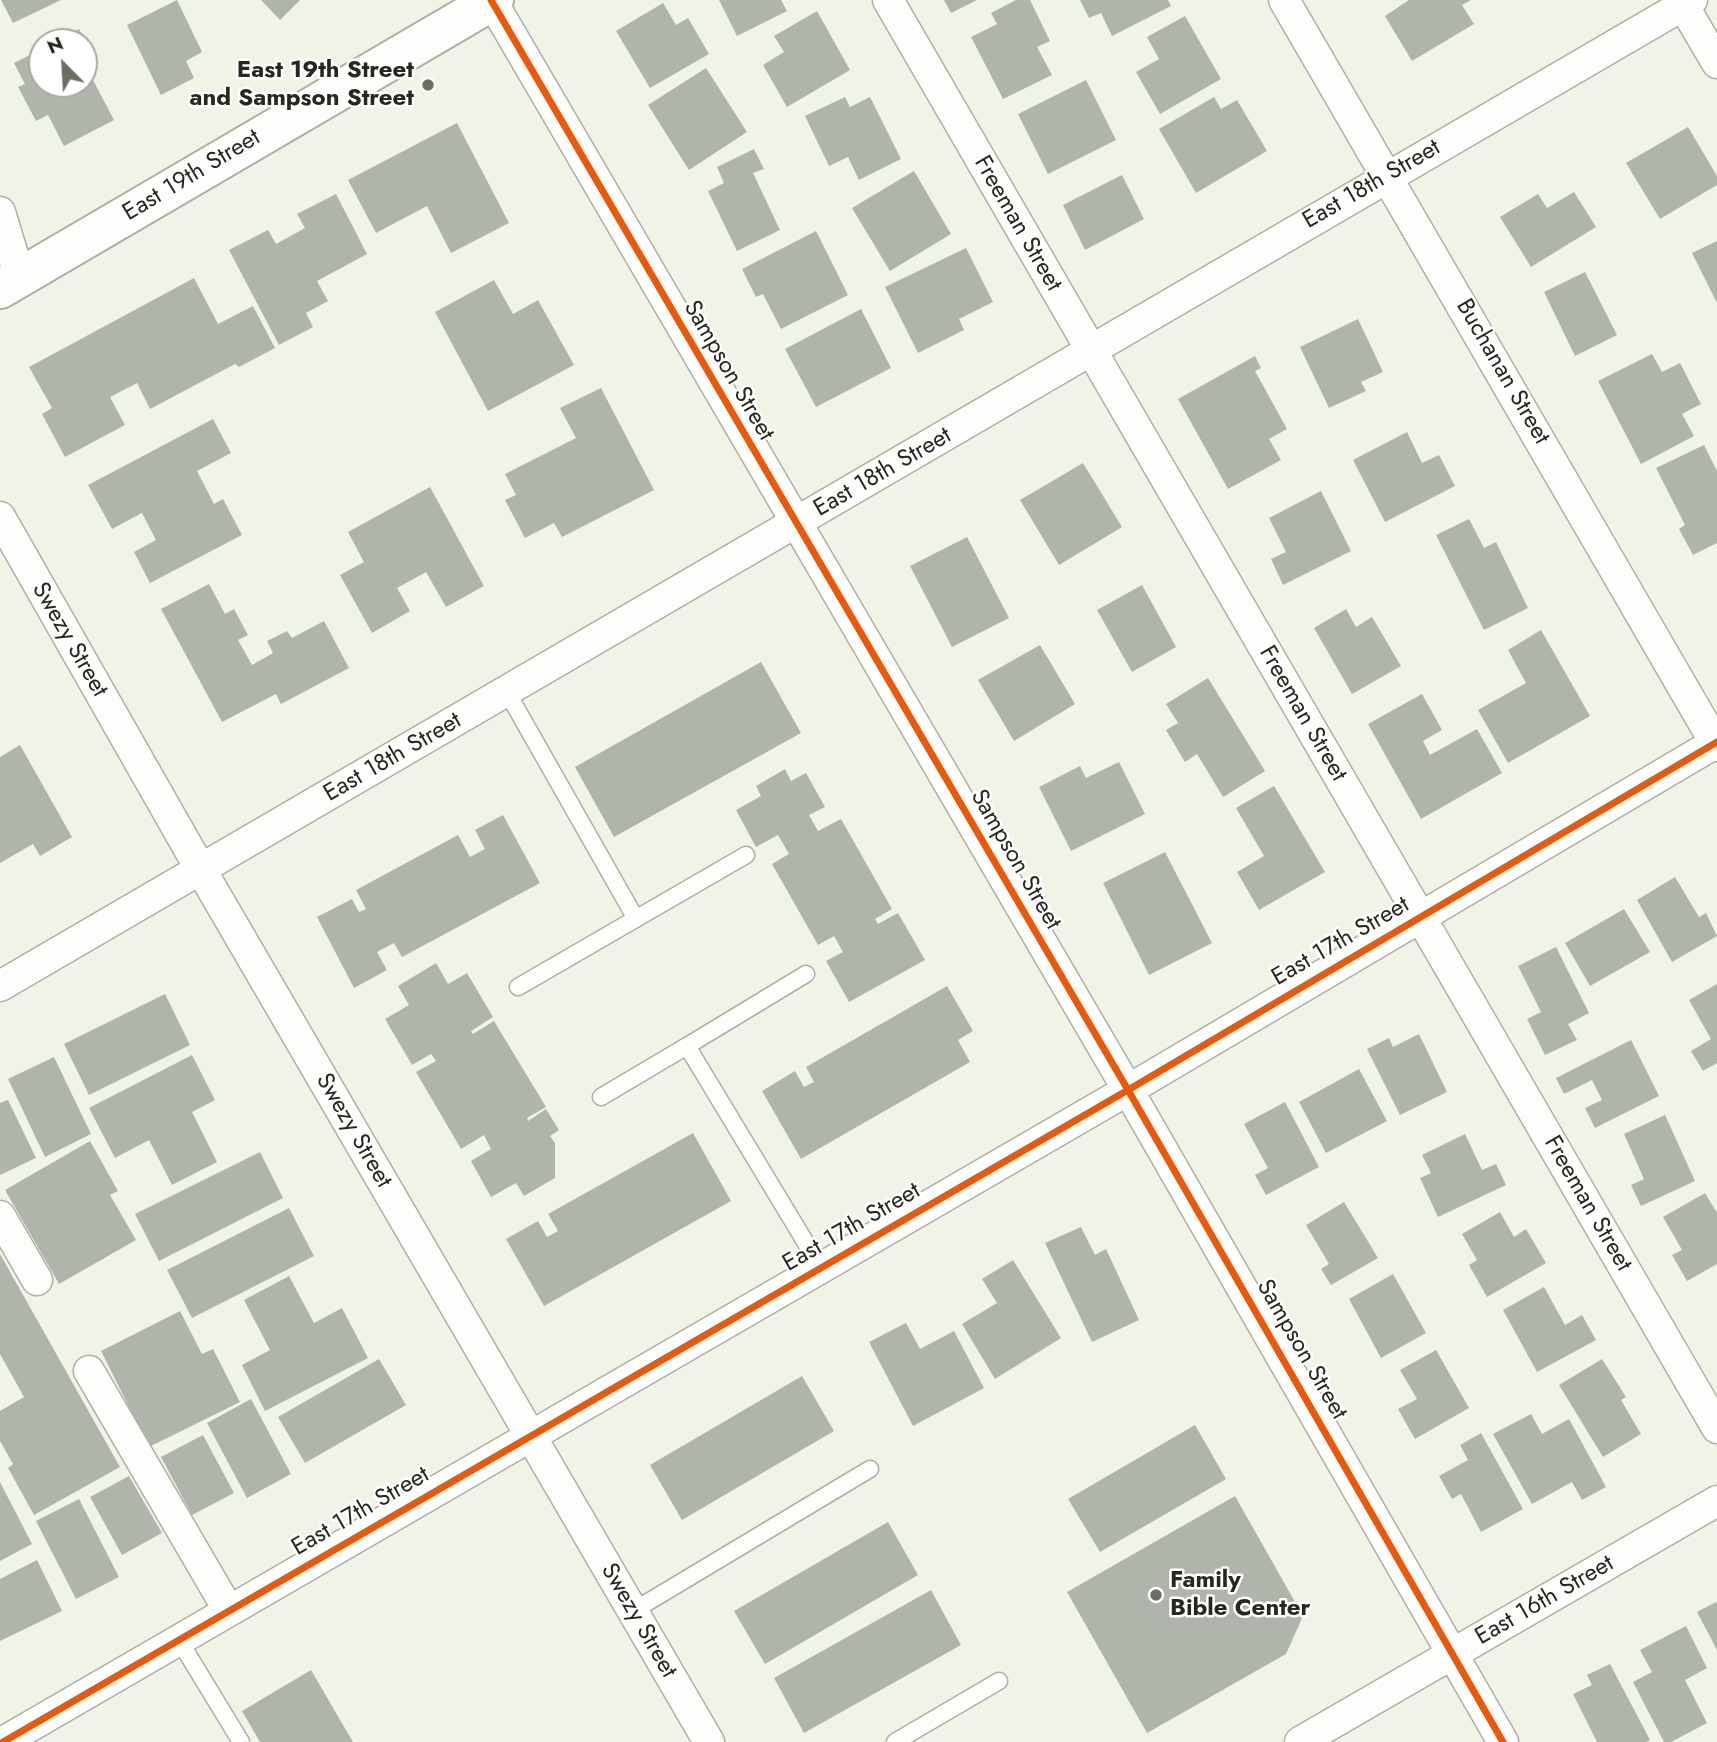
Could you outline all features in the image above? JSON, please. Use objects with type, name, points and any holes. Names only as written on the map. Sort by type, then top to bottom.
[{"type":"street","name":"East 19th Street","points":[[10,283],[492,0]]},
{"type":"street","name":"Sampson Street","points":[[492,0],[795,524],[1128,1090],[1503,1742]]},
{"type":"street","name":"Freeman Street","points":[[888,0],[1717,1428]]},
{"type":"street","name":"Buchanan Street","points":[[1284,0],[1716,744]]},
{"type":"street","name":"East 18th Street","points":[[0,986],[1685,2]]},
{"type":"street","points":[[1685,2],[1717,63]]},
{"type":"street","points":[[0,212],[10,283]]},
{"type":"street","name":"Swezy Street","points":[[0,517],[201,870],[709,1742]]},
{"type":"street","name":"East 17th Street","points":[[3,1742],[1128,1090],[1716,744]]},
{"type":"street","points":[[0,1216],[37,1280]]},
{"type":"street","points":[[89,1371],[229,1611]]},
{"type":"street","name":"East 16th Street","points":[[1300,1742],[1717,1501]]},
{"type":"lane","points":[[506,692],[636,919]]},
{"type":"lane","points":[[518,987],[746,855]]},
{"type":"lane","points":[[601,1097],[806,974]]},
{"type":"lane","points":[[687,1046],[821,1268]]},
{"type":"lane","points":[[633,1611],[870,1469]]},
{"type":"lane","points":[[179,1640],[237,1741]]},
{"type":"lane","points":[[895,1742],[999,1681]]},
{"type":"building","points":[[1,0],[61,0],[13,23]]},
{"type":"building","points":[[177,0],[202,52],[186,61],[194,78],[161,95],[127,25]]},
{"type":"building","points":[[261,0],[300,0],[280,20]]},
{"type":"building","points":[[719,0],[781,0],[787,11],[737,36]]},
{"type":"building","points":[[944,0],[977,0],[951,13]]},
{"type":"building","points":[[1016,0],[1030,0],[1050,41],[1037,47],[1052,75],[1003,99],[971,37],[997,24],[991,13]]},
{"type":"building","points":[[1080,0],[1168,0],[1171,6],[1112,36],[1101,13],[1089,18]]},
{"type":"building","points":[[1409,0],[1471,0],[1462,5],[1474,24],[1412,61],[1385,16]]},
{"type":"building","points":[[663,3],[676,25],[688,18],[709,54],[650,88],[616,31]]},
{"type":"building","points":[[817,11],[850,70],[787,107],[763,65],[784,52],[774,36]]},
{"type":"building","points":[[1185,16],[1221,79],[1160,114],[1136,72],[1159,59],[1147,37]]},
{"type":"building","points":[[28,56],[28,98],[98,98],[98,90],[114,120],[64,146],[48,115],[36,121],[18,87],[25,84],[14,63]]},
{"type":"building","points":[[706,68],[747,132],[689,170],[648,105]]},
{"type":"building","points":[[1086,80],[1116,140],[1048,174],[1018,114]]},
{"type":"building","points":[[845,97],[850,107],[870,97],[901,159],[859,180],[848,157],[829,166],[805,116]]},
{"type":"building","points":[[1214,97],[1221,109],[1237,100],[1267,151],[1196,193],[1159,129]]},
{"type":"building","points":[[457,123],[509,223],[451,253],[427,206],[376,233],[348,180]]},
{"type":"building","points":[[1688,127],[1717,176],[1717,185],[1660,219],[1626,163]]},
{"type":"building","points":[[754,149],[764,169],[753,173],[780,230],[737,251],[708,191],[724,183],[717,167]]},
{"type":"building","points":[[914,171],[951,234],[890,271],[852,208]]},
{"type":"building","points":[[1122,175],[1144,219],[1085,250],[1063,205]]},
{"type":"building","points":[[1574,192],[1596,227],[1531,267],[1500,217],[1538,194],[1547,208]]},
{"type":"building","points":[[336,194],[367,254],[317,281],[328,301],[306,313],[313,327],[279,345],[229,250],[268,230],[276,244],[305,228],[297,214]]},
{"type":"building","points":[[816,231],[848,295],[781,329],[763,294],[756,297],[742,269]]},
{"type":"building","points":[[1717,241],[1717,303],[1692,253]]},
{"type":"building","points":[[966,248],[993,302],[959,319],[964,330],[918,353],[885,287]]},
{"type":"building","points":[[1585,272],[1617,335],[1575,356],[1544,292]]},
{"type":"building","points":[[194,278],[218,324],[253,306],[275,348],[239,367],[235,364],[150,409],[137,383],[110,397],[125,425],[65,457],[42,414],[52,408],[29,367]]},
{"type":"building","points":[[494,280],[513,314],[538,300],[574,365],[488,411],[435,312]]},
{"type":"building","points":[[861,309],[891,368],[816,407],[785,349]]},
{"type":"building","points":[[1358,319],[1383,372],[1361,382],[1366,391],[1329,408],[1300,347]]},
{"type":"building","points":[[1652,354],[1662,372],[1680,363],[1701,404],[1682,414],[1694,436],[1641,464],[1598,381]]},
{"type":"building","points":[[1255,356],[1261,368],[1255,371],[1287,429],[1269,439],[1281,460],[1228,489],[1178,399]]},
{"type":"building","points":[[601,388],[654,490],[562,537],[554,523],[525,538],[505,500],[516,495],[505,474],[576,438],[560,408]]},
{"type":"building","points":[[213,419],[231,453],[197,471],[214,504],[223,499],[242,535],[150,583],[134,552],[156,540],[142,513],[112,529],[88,485]]},
{"type":"building","points":[[1407,432],[1422,463],[1439,455],[1455,486],[1385,522],[1353,460]]},
{"type":"building","points":[[1704,445],[1717,471],[1717,543],[1693,555],[1679,529],[1685,525],[1656,468]]},
{"type":"building","points":[[1083,463],[1122,527],[1059,565],[1020,500]]},
{"type":"building","points":[[430,487],[484,586],[446,607],[426,572],[397,588],[410,611],[372,633],[340,575],[364,562],[348,532]]},
{"type":"building","points":[[1321,491],[1351,551],[1283,585],[1271,559],[1286,552],[1269,518]]},
{"type":"building","points":[[1469,519],[1484,548],[1496,542],[1528,608],[1484,630],[1436,535]]},
{"type":"building","points":[[967,537],[1009,618],[952,647],[910,566]]},
{"type":"building","points":[[209,584],[225,614],[234,609],[248,635],[238,640],[252,665],[273,653],[267,641],[287,631],[292,638],[324,621],[349,668],[281,704],[276,694],[222,722],[161,609]]},
{"type":"building","points":[[1142,585],[1176,647],[1132,672],[1097,610]]},
{"type":"building","points":[[1346,609],[1356,627],[1372,617],[1401,666],[1352,694],[1314,628]]},
{"type":"building","points":[[1541,630],[1590,716],[1508,763],[1478,710],[1526,683],[1508,650]]},
{"type":"building","points":[[1040,645],[1075,704],[1014,741],[978,680]]},
{"type":"building","points":[[761,662],[801,733],[614,837],[575,767]]},
{"type":"building","points":[[1208,678],[1265,771],[1223,797],[1197,754],[1185,762],[1166,730],[1178,723],[1166,704]]},
{"type":"building","points":[[1422,694],[1442,730],[1423,741],[1430,755],[1477,729],[1502,773],[1421,819],[1368,724]]},
{"type":"building","points":[[20,745],[72,837],[40,856],[33,844],[0,863],[0,757]]},
{"type":"building","points":[[1119,762],[1145,814],[1071,851],[1039,787],[1080,766],[1086,778]]},
{"type":"building","points":[[785,769],[791,781],[806,773],[825,807],[809,815],[818,831],[841,819],[892,909],[875,919],[878,924],[898,913],[925,960],[849,1002],[826,961],[843,952],[834,936],[818,945],[772,864],[789,854],[778,835],[756,847],[736,810],[761,796],[756,786]]},
{"type":"building","points":[[1274,786],[1325,872],[1259,910],[1237,872],[1264,856],[1236,808]]},
{"type":"building","points":[[503,815],[540,883],[402,957],[394,943],[377,952],[387,970],[354,988],[317,917],[352,899],[359,912],[366,909],[356,890],[458,835],[470,857],[485,849],[475,830]]},
{"type":"building","points":[[1165,852],[1212,943],[1149,975],[1103,883]]},
{"type":"building","points":[[1675,877],[1699,917],[1706,913],[1717,936],[1672,962],[1637,900]]},
{"type":"building","points":[[1624,909],[1650,952],[1590,986],[1565,943]]},
{"type":"building","points":[[1556,947],[1589,1013],[1568,1024],[1577,1040],[1545,1055],[1527,1019],[1541,1012],[1518,966]]},
{"type":"building","points":[[436,963],[448,984],[467,973],[493,1017],[471,1031],[473,1034],[494,1021],[546,1107],[527,1118],[528,1121],[546,1109],[559,1130],[550,1136],[555,1143],[555,1178],[524,1196],[516,1183],[491,1197],[471,1161],[491,1149],[484,1135],[461,1149],[416,1072],[436,1061],[431,1054],[412,1065],[385,1019],[409,1005],[398,986]]},
{"type":"building","points":[[1717,984],[1717,1063],[1703,1071],[1691,1051],[1711,1039],[1689,1000]]},
{"type":"building","points":[[947,986],[973,1031],[958,1040],[970,1062],[801,1159],[762,1091],[795,1071],[804,1087],[814,1082],[806,1067]]},
{"type":"building","points":[[165,994],[190,1045],[89,1095],[64,1044]]},
{"type":"building","points":[[1419,1034],[1447,1092],[1400,1115],[1367,1049],[1389,1038],[1393,1047]]},
{"type":"building","points":[[1631,1040],[1659,1096],[1595,1128],[1585,1108],[1602,1100],[1592,1080],[1564,1094],[1556,1078]]},
{"type":"building","points":[[192,1055],[215,1100],[192,1112],[217,1162],[172,1185],[149,1140],[115,1158],[89,1108]]},
{"type":"building","points":[[54,1057],[91,1134],[45,1157],[8,1079]]},
{"type":"building","points":[[1359,1069],[1387,1121],[1326,1153],[1299,1102]]},
{"type":"building","points":[[8,1100],[36,1158],[0,1175],[0,1103]]},
{"type":"building","points":[[1285,1102],[1319,1167],[1266,1195],[1255,1175],[1268,1168],[1244,1124]]},
{"type":"building","points":[[1665,1115],[1695,1181],[1641,1206],[1631,1185],[1644,1179],[1624,1134]]},
{"type":"building","points":[[693,1133],[731,1201],[544,1306],[506,1239],[538,1221],[547,1237],[558,1231],[548,1214]]},
{"type":"building","points":[[1465,1134],[1482,1170],[1496,1164],[1506,1185],[1438,1217],[1420,1178],[1431,1173],[1422,1155]]},
{"type":"building","points":[[90,1141],[118,1191],[110,1195],[136,1240],[59,1284],[5,1190]]},
{"type":"building","points":[[260,1152],[283,1198],[159,1261],[135,1214]]},
{"type":"building","points":[[1705,1193],[1717,1213],[1717,1264],[1687,1281],[1672,1255],[1682,1250],[1663,1217]]},
{"type":"building","points":[[1344,1202],[1378,1258],[1331,1285],[1321,1269],[1329,1264],[1306,1225]]},
{"type":"building","points":[[289,1208],[314,1256],[192,1318],[167,1270]]},
{"type":"building","points":[[1500,1212],[1514,1237],[1526,1229],[1546,1263],[1487,1297],[1469,1265],[1477,1260],[1462,1234]]},
{"type":"building","points":[[1081,1227],[1095,1255],[1106,1249],[1139,1320],[1092,1342],[1045,1243]]},
{"type":"building","points":[[0,1254],[120,1467],[34,1515],[8,1468],[13,1464],[0,1441],[0,1411],[24,1397],[0,1354]]},
{"type":"building","points":[[1013,1260],[1061,1338],[995,1379],[962,1324],[997,1303],[982,1279]]},
{"type":"building","points":[[1393,1274],[1426,1333],[1381,1358],[1349,1299]]},
{"type":"building","points":[[289,1276],[314,1323],[342,1308],[368,1358],[265,1411],[242,1365],[270,1350],[244,1300]]},
{"type":"building","points":[[1544,1287],[1565,1325],[1582,1315],[1596,1340],[1537,1372],[1503,1310]]},
{"type":"building","points":[[180,1311],[202,1354],[213,1349],[240,1402],[149,1447],[101,1351]]},
{"type":"building","points":[[906,1323],[920,1349],[954,1331],[984,1388],[913,1426],[869,1342]]},
{"type":"building","points":[[1436,1350],[1469,1408],[1415,1439],[1398,1409],[1417,1399],[1400,1370]]},
{"type":"building","points":[[379,1359],[406,1405],[305,1463],[278,1417]]},
{"type":"building","points":[[1602,1359],[1626,1397],[1621,1400],[1641,1434],[1603,1457],[1559,1385]]},
{"type":"building","points":[[802,1376],[834,1431],[682,1520],[650,1465]]},
{"type":"building","points":[[251,1399],[291,1474],[247,1498],[207,1423]]},
{"type":"building","points":[[1531,1414],[1542,1434],[1569,1419],[1606,1487],[1582,1500],[1572,1482],[1532,1504],[1493,1434]]},
{"type":"building","points":[[1195,1425],[1226,1479],[1100,1552],[1068,1499]]},
{"type":"building","points":[[1481,1433],[1523,1509],[1481,1532],[1461,1494],[1452,1499],[1439,1476],[1468,1460],[1460,1445]]},
{"type":"building","points":[[203,1435],[234,1493],[192,1515],[161,1457]]},
{"type":"building","points":[[129,1476],[162,1533],[122,1555],[90,1497]]},
{"type":"building","points":[[0,1482],[32,1544],[0,1561]]},
{"type":"building","points":[[1235,1496],[1303,1616],[1286,1654],[1147,1733],[1067,1592]]},
{"type":"building","points":[[79,1499],[119,1577],[76,1599],[36,1521]]},
{"type":"building","points":[[888,1522],[918,1575],[765,1664],[734,1611]]},
{"type":"building","points":[[37,1560],[62,1611],[0,1641],[0,1579]]},
{"type":"building","points":[[931,1590],[961,1645],[804,1733],[774,1678]]},
{"type":"building","points":[[1716,1602],[1717,1605],[1717,1650],[1697,1612]]},
{"type":"building","points":[[1686,1626],[1707,1668],[1685,1680],[1707,1723],[1671,1742],[1664,1742],[1633,1682],[1652,1672],[1640,1650]]},
{"type":"building","points":[[1610,1664],[1650,1740],[1646,1742],[1597,1742],[1573,1694],[1592,1685],[1587,1675]]},
{"type":"building","points":[[311,1670],[353,1742],[260,1742],[242,1711]]},
{"type":"cycle path","points":[[491,0],[1128,1090],[1503,1742]]},
{"type":"cycle path","points":[[3,1742],[1128,1090],[1717,742]]},
{"type":"place","name":"East 19th Street and Sampson Street","points":[[428,85]]},
{"type":"place","name":"Family Bible Center","points":[[1156,1595]]}]
